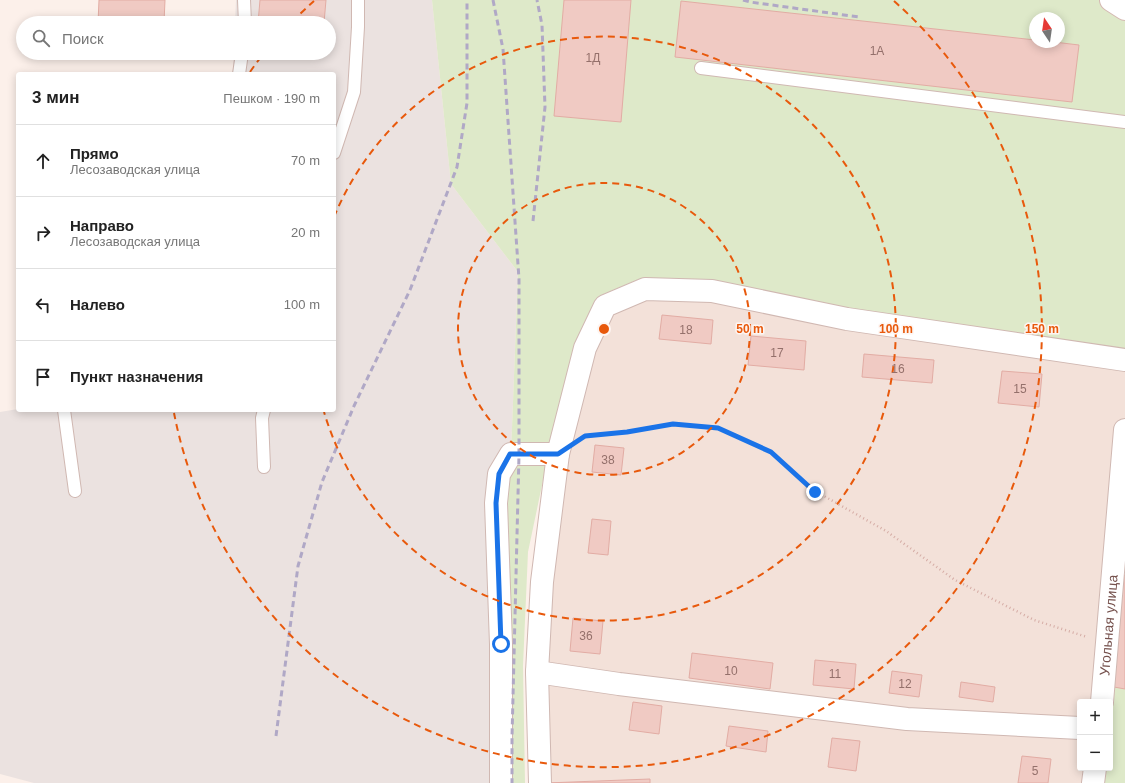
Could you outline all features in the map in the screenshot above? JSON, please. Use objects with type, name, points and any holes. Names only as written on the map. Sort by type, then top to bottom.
[{"type":"street","points":[[1111,0],[1125,8]]},
{"type":"street","points":[[540,783],[537,672],[542,582],[558,454],[585,348],[605,306],[645,289],[712,291],[847,319],[1125,360]]},
{"type":"street","name":"Угольная улица","points":[[1102,699],[1125,430]]},
{"type":"street","points":[[501,783],[501,644],[496,503],[499,474],[510,454],[558,454]]},
{"type":"street","points":[[537,672],[627,685],[907,719],[1077,728]]},
{"type":"street","points":[[1093,783],[1095,771]]},
{"type":"lane","points":[[244,0],[245,16]]},
{"type":"lane","points":[[336,147],[354,92],[358,0]]},
{"type":"lane","points":[[239,72],[241,60]]},
{"type":"lane","points":[[701,68],[1125,122]]},
{"type":"lane","points":[[64,412],[75,491]]},
{"type":"lane","points":[[264,412],[262,418],[264,467]]},
{"type":"path","points":[[558,454],[585,436],[627,432],[673,424],[718,428],[771,452],[815,492],[886,531],[955,580],[1034,620],[1107,643]]},
{"type":"shaded area","points":[[236,0],[432,0],[451,184],[518,272],[501,783],[34,783],[0,774],[0,412],[16,409],[16,412],[336,412],[336,72],[233,72],[234,60],[336,60],[336,16],[235,16]]},
{"type":"shaded area","points":[[645,289],[1125,360],[1125,430],[1102,699],[1077,699],[1077,771],[1095,771],[1093,783],[542,783],[558,454],[605,306]]},
{"type":"green space","points":[[432,0],[1125,0],[1125,360],[847,319],[706,281],[639,279],[599,296],[579,338],[554,428],[528,552],[523,666],[525,783],[501,783],[496,506],[511,454],[518,272],[451,184]]},
{"type":"green space","points":[[1103,685],[1125,688],[1125,783],[1092,783],[1094,771],[1113,771],[1113,699],[1109,699]]},
{"type":"building","points":[[99,0],[165,0],[164,16],[98,16]]},
{"type":"building","points":[[260,0],[326,0],[325,16],[259,16]]},
{"type":"building","points":[[564,0],[631,0],[621,122],[554,116]]},
{"type":"building","points":[[681,1],[1029,39],[1029,48],[1065,48],[1065,43],[1079,45],[1072,102],[675,57]]},
{"type":"building","points":[[662,315],[713,320],[711,344],[659,339]]},
{"type":"building","points":[[751,336],[806,341],[804,370],[748,365]]},
{"type":"building","points":[[864,354],[934,360],[932,383],[862,377]]},
{"type":"building","points":[[1002,371],[1042,374],[1039,407],[998,403]]},
{"type":"building","points":[[595,445],[624,448],[621,475],[592,472]]},
{"type":"building","points":[[592,519],[611,521],[608,555],[588,553]]},
{"type":"building","points":[[1123,575],[1125,575],[1125,689],[1114,687]]},
{"type":"building","points":[[573,618],[603,621],[600,654],[570,651]]},
{"type":"building","points":[[692,653],[773,663],[770,689],[689,678]]},
{"type":"building","points":[[815,660],[856,664],[854,689],[813,685]]},
{"type":"building","points":[[892,671],[922,675],[919,697],[889,693]]},
{"type":"building","points":[[961,682],[995,687],[993,702],[959,697]]},
{"type":"building","points":[[633,702],[662,706],[659,734],[629,730]]},
{"type":"building","points":[[729,726],[768,731],[766,752],[726,746]]},
{"type":"building","points":[[832,738],[860,741],[856,771],[828,767]]},
{"type":"building","points":[[1022,756],[1051,759],[1048,783],[1018,783]]},
{"type":"building","points":[[650,779],[650,783],[546,783]]},
{"type":"railway","points":[[276,736],[298,566],[322,482],[354,406],[410,290],[457,167],[467,103],[467,0]]},
{"type":"railway","points":[[493,0],[503,49],[519,279],[519,455],[512,783]]},
{"type":"railway","points":[[533,221],[545,107],[542,25],[537,0]]},
{"type":"railway","points":[[743,0],[859,17]]},
{"type":"route","points":[[501,644],[496,503],[499,474],[510,454],[558,454],[585,436],[627,432],[673,424],[718,428],[771,452],[815,492]]}]
